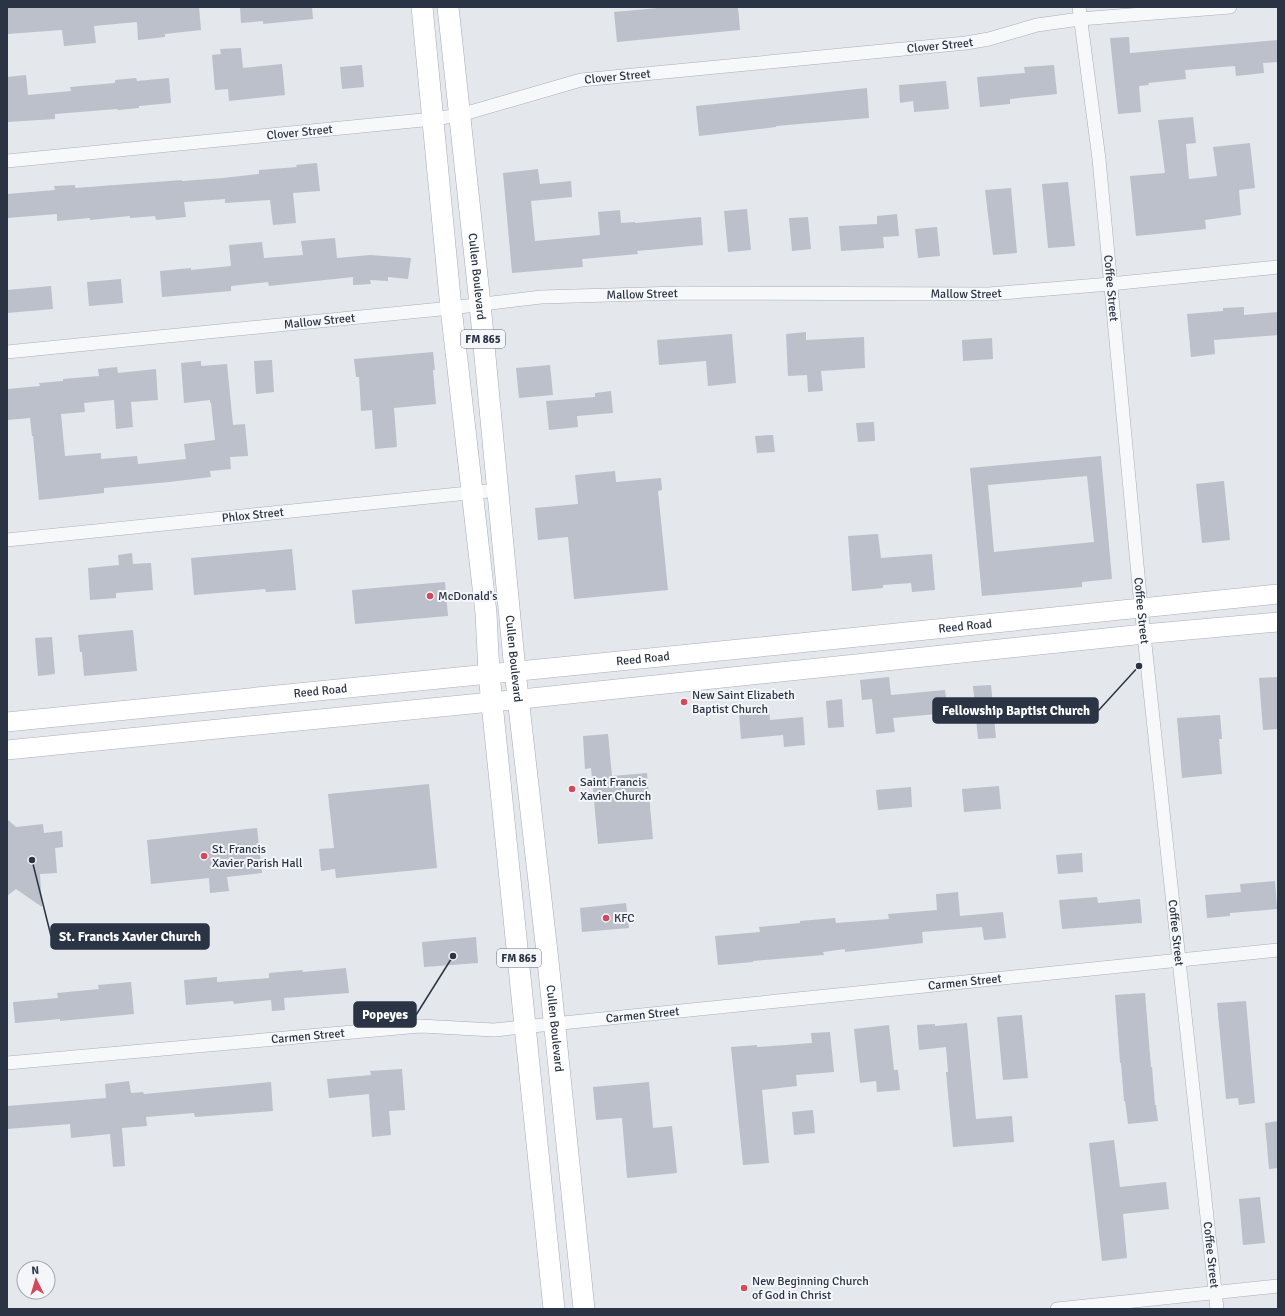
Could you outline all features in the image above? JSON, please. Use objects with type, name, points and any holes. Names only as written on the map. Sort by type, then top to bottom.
[{"type":"main road","name":"Cullen Boulevard","points":[[422,7],[451,308],[486,613],[489,674],[554,1309]]},
{"type":"main road","name":"Cullen Boulevard","points":[[448,7],[480,304],[515,671],[584,1309]]},
{"type":"street","name":"Clover Street","points":[[7,161],[433,119],[460,115],[581,80],[966,43],[990,39],[1080,13],[1230,7]]},
{"type":"street","name":"Coffee Street","points":[[1080,13],[1099,159],[1141,607],[1218,1309]]},
{"type":"street","name":"Mallow Street","points":[[7,352],[451,308],[541,297],[679,293],[989,294],[1110,284],[1278,267]]},
{"type":"street","name":"Phlox Street","points":[[7,540],[498,490]]},
{"type":"street","name":"Reed Road","points":[[8,722],[1278,594]]},
{"type":"street","points":[[8,722],[10,750],[492,702],[1144,634],[1278,622]]},
{"type":"street","points":[[770,646],[772,673]]},
{"type":"street","points":[[236,700],[238,727]]},
{"type":"street","name":"Carmen Street","points":[[7,1063],[420,1026],[494,1030],[1278,950]]},
{"type":"street","points":[[1057,1309],[1278,1286]]},
{"type":"building","points":[[7,7],[199,7],[201,30],[165,34],[165,37],[138,40],[137,22],[94,26],[96,43],[64,46],[62,30],[7,34]]},
{"type":"building","points":[[240,7],[312,7],[313,19],[263,24],[263,21],[241,23]]},
{"type":"building","points":[[669,7],[738,7],[740,30],[617,42],[614,12]]},
{"type":"building","points":[[1129,37],[1130,53],[1278,40],[1278,62],[1263,63],[1264,73],[1236,76],[1235,66],[1185,70],[1186,79],[1148,83],[1149,85],[1139,86],[1141,112],[1118,114],[1110,38]]},
{"type":"building","points":[[241,48],[243,68],[282,64],[285,95],[229,101],[228,89],[215,90],[212,55],[221,54],[220,49]]},
{"type":"building","points":[[362,65],[364,87],[342,89],[340,67]]},
{"type":"building","points":[[1054,65],[1057,94],[1010,99],[1010,104],[980,107],[977,77],[1025,73],[1024,67]]},
{"type":"building","points":[[26,75],[28,95],[71,91],[70,87],[115,83],[115,80],[136,78],[137,81],[169,78],[171,103],[139,106],[139,108],[118,110],[55,114],[55,119],[7,122],[7,77]]},
{"type":"building","points":[[946,81],[949,109],[914,112],[913,101],[900,103],[899,85]]},
{"type":"building","points":[[867,88],[869,118],[776,126],[699,136],[696,106]]},
{"type":"building","points":[[1193,117],[1196,143],[1186,144],[1189,179],[1217,176],[1213,147],[1250,143],[1255,188],[1239,190],[1241,215],[1205,220],[1206,229],[1136,236],[1130,176],[1165,173],[1158,120]]},
{"type":"building","points":[[317,163],[320,191],[293,193],[296,223],[273,225],[270,200],[225,203],[225,199],[184,202],[186,217],[156,220],[155,216],[130,218],[130,216],[90,220],[90,218],[57,221],[57,214],[7,218],[7,194],[55,190],[54,186],[75,185],[75,188],[223,178],[259,174],[259,170],[297,167],[296,165]]},
{"type":"building","points":[[538,169],[540,184],[571,181],[572,197],[531,201],[535,241],[600,235],[598,212],[620,210],[621,223],[701,217],[703,245],[637,251],[638,254],[582,259],[583,267],[512,273],[503,173]]},
{"type":"building","points":[[1068,182],[1075,246],[1048,248],[1042,184]]},
{"type":"building","points":[[1011,188],[1017,253],[993,255],[985,190]]},
{"type":"building","points":[[747,209],[751,250],[728,252],[724,211]]},
{"type":"building","points":[[897,214],[899,236],[883,237],[884,248],[841,251],[839,226],[877,224],[877,216]]},
{"type":"building","points":[[808,217],[811,249],[792,251],[789,218]]},
{"type":"building","points":[[937,227],[940,256],[918,258],[915,229]]},
{"type":"building","points":[[335,238],[337,258],[370,255],[411,258],[408,279],[388,277],[388,281],[370,280],[371,284],[353,285],[353,277],[269,286],[268,282],[231,286],[231,291],[162,297],[160,271],[231,266],[229,245],[262,242],[264,258],[303,255],[301,241]]},
{"type":"building","points":[[121,279],[123,303],[89,306],[87,282]]},
{"type":"building","points":[[51,286],[53,309],[7,313],[7,290]]},
{"type":"building","points":[[1244,307],[1244,315],[1278,312],[1278,335],[1214,340],[1215,354],[1191,357],[1187,314],[1223,311],[1223,308]]},
{"type":"building","points":[[806,332],[806,340],[864,337],[865,368],[821,371],[823,391],[808,392],[807,375],[788,376],[786,334]]},
{"type":"building","points":[[732,334],[736,383],[708,386],[706,361],[659,365],[657,340]]},
{"type":"building","points":[[992,338],[993,359],[963,361],[962,340]]},
{"type":"building","points":[[433,352],[436,404],[394,408],[397,447],[375,449],[372,410],[361,411],[359,377],[356,377],[354,359]]},
{"type":"building","points":[[272,360],[274,392],[256,394],[254,361]]},
{"type":"building","points":[[201,361],[201,366],[227,364],[233,425],[245,424],[248,456],[230,457],[231,469],[210,471],[211,477],[104,488],[104,493],[39,500],[30,418],[7,420],[7,389],[40,386],[39,383],[63,381],[63,379],[99,376],[98,369],[117,367],[118,373],[156,369],[158,400],[131,402],[133,427],[116,429],[114,400],[84,403],[85,412],[61,414],[65,456],[101,453],[101,459],[137,456],[138,464],[186,459],[184,444],[215,440],[210,400],[184,403],[181,363]]},
{"type":"building","points":[[550,365],[553,395],[519,398],[516,368]]},
{"type":"building","points":[[611,391],[613,413],[577,416],[578,427],[549,430],[546,401],[595,397],[595,393]]},
{"type":"building","points":[[874,422],[875,441],[858,442],[856,423]]},
{"type":"building","points":[[773,435],[775,452],[757,453],[755,436]]},
{"type":"building","points":[[1101,456],[1112,579],[1082,582],[1082,587],[982,596],[970,468]],"holes":[[[1087,476],[1094,542],[994,552],[988,485]]]},
{"type":"building","points":[[615,471],[616,482],[661,478],[662,490],[658,491],[668,590],[574,599],[568,537],[538,540],[535,508],[578,504],[575,475]]},
{"type":"building","points":[[1224,481],[1230,540],[1202,543],[1196,484]]},
{"type":"building","points":[[878,534],[881,558],[932,554],[935,590],[912,592],[911,583],[883,585],[883,588],[852,591],[848,536]]},
{"type":"building","points":[[292,549],[296,590],[266,592],[265,589],[194,595],[191,558]]},
{"type":"building","points":[[132,553],[133,564],[151,563],[153,590],[116,593],[116,598],[90,600],[88,568],[119,565],[118,555]]},
{"type":"building","points":[[445,582],[448,616],[355,624],[352,590]]},
{"type":"building","points":[[133,630],[137,671],[84,676],[82,652],[80,652],[78,635]]},
{"type":"building","points":[[52,637],[55,674],[38,676],[35,638]]},
{"type":"building","points":[[889,677],[891,695],[945,690],[948,713],[893,718],[895,732],[876,734],[872,699],[862,700],[860,680]]},
{"type":"building","points":[[1278,677],[1278,729],[1263,730],[1259,678]]},
{"type":"building","points":[[991,685],[996,738],[978,739],[973,686]]},
{"type":"building","points":[[842,699],[844,727],[828,728],[826,701]]},
{"type":"building","points":[[769,710],[770,720],[803,717],[805,745],[784,747],[783,735],[741,739],[739,712]]},
{"type":"building","points":[[1220,715],[1222,739],[1219,739],[1222,774],[1182,778],[1177,718]]},
{"type":"building","points":[[608,734],[612,776],[647,773],[653,839],[598,844],[591,768],[585,769],[583,736]]},
{"type":"building","points":[[429,784],[437,868],[336,878],[335,869],[321,871],[319,849],[334,848],[328,794]]},
{"type":"building","points":[[999,786],[1001,809],[964,812],[962,789]]},
{"type":"building","points":[[911,787],[912,807],[878,810],[876,790]]},
{"type":"building","points":[[7,819],[16,827],[43,824],[44,833],[62,831],[63,847],[55,848],[57,873],[40,874],[42,907],[16,889],[7,896]]},
{"type":"building","name":"St. Francis Xavier Parish Hall","points":[[257,828],[262,873],[227,877],[229,891],[210,893],[209,878],[151,884],[147,840]]},
{"type":"building","points":[[1082,853],[1083,872],[1058,874],[1056,855]]},
{"type":"building","points":[[1275,881],[1277,909],[1230,913],[1230,916],[1207,918],[1205,895],[1241,892],[1240,884]]},
{"type":"building","points":[[958,892],[960,916],[1003,912],[1006,938],[984,940],[982,927],[922,932],[923,943],[845,952],[845,949],[823,952],[824,955],[718,965],[715,936],[760,932],[759,927],[800,923],[800,921],[835,918],[836,923],[889,919],[888,914],[937,910],[936,894]]},
{"type":"building","points":[[1097,897],[1098,903],[1140,899],[1142,923],[1062,929],[1059,900]]},
{"type":"building","points":[[626,903],[629,928],[582,932],[580,908]]},
{"type":"building","points":[[476,937],[478,963],[424,967],[422,942]]},
{"type":"building","points":[[346,968],[349,993],[284,998],[285,1010],[272,1011],[271,1000],[234,1004],[233,1001],[186,1005],[184,980],[217,977],[217,982],[269,978],[269,973],[302,970],[303,972]]},
{"type":"building","points":[[131,982],[134,1014],[60,1021],[60,1019],[15,1023],[13,1002],[58,998],[57,993],[99,989],[98,985]]},
{"type":"building","points":[[1145,993],[1151,1067],[1158,1121],[1128,1124],[1120,1063],[1115,995]]},
{"type":"building","points":[[1246,1001],[1255,1103],[1239,1105],[1238,1098],[1226,1099],[1217,1003]]},
{"type":"building","points":[[1022,1015],[1028,1078],[1003,1080],[997,1017]]},
{"type":"building","points":[[967,1023],[976,1119],[1012,1116],[1014,1142],[953,1147],[946,1072],[948,1072],[946,1047],[919,1050],[917,1025],[935,1024],[935,1026]]},
{"type":"building","points":[[889,1025],[894,1070],[898,1070],[900,1090],[877,1092],[876,1081],[860,1083],[854,1029]]},
{"type":"building","points":[[830,1032],[834,1072],[796,1075],[797,1086],[762,1090],[769,1163],[743,1165],[731,1047],[757,1045],[757,1047],[812,1043],[811,1033]]},
{"type":"building","points":[[402,1069],[405,1110],[389,1111],[391,1135],[372,1137],[369,1094],[329,1098],[327,1079],[371,1075],[370,1071]]},
{"type":"building","points":[[129,1081],[131,1093],[143,1092],[144,1094],[271,1082],[273,1111],[195,1117],[194,1113],[146,1117],[147,1126],[122,1128],[125,1166],[113,1167],[110,1134],[71,1138],[70,1124],[7,1129],[7,1106],[106,1098],[105,1084]]},
{"type":"building","points":[[649,1082],[653,1128],[672,1126],[677,1173],[627,1178],[622,1118],[596,1120],[593,1087]]},
{"type":"building","points":[[813,1110],[815,1133],[794,1135],[792,1112]]},
{"type":"building","points":[[1278,1121],[1278,1168],[1269,1169],[1265,1123]]},
{"type":"building","points":[[1114,1140],[1120,1187],[1166,1182],[1169,1209],[1123,1214],[1127,1258],[1102,1261],[1089,1143]]},
{"type":"building","points":[[1260,1197],[1265,1243],[1243,1245],[1239,1199]]},
{"type":"place","name":"McDonald's","points":[[430,596]]},
{"type":"place","name":"Fellowship Baptist Church","points":[[1139,666]]},
{"type":"place","name":"New Saint Elizabeth Baptist Church","points":[[684,702]]},
{"type":"place","name":"Saint Francis Xavier Church","points":[[572,789]]},
{"type":"place","name":"St. Francis Xavier Parish Hall","points":[[204,856]]},
{"type":"place","name":"St. Francis Xavier Church","points":[[32,860]]},
{"type":"place","name":"KFC","points":[[606,918]]},
{"type":"place","name":"Popeyes","points":[[453,956]]},
{"type":"place","name":"New Beginning Church of God in Christ","points":[[744,1288]]}]
